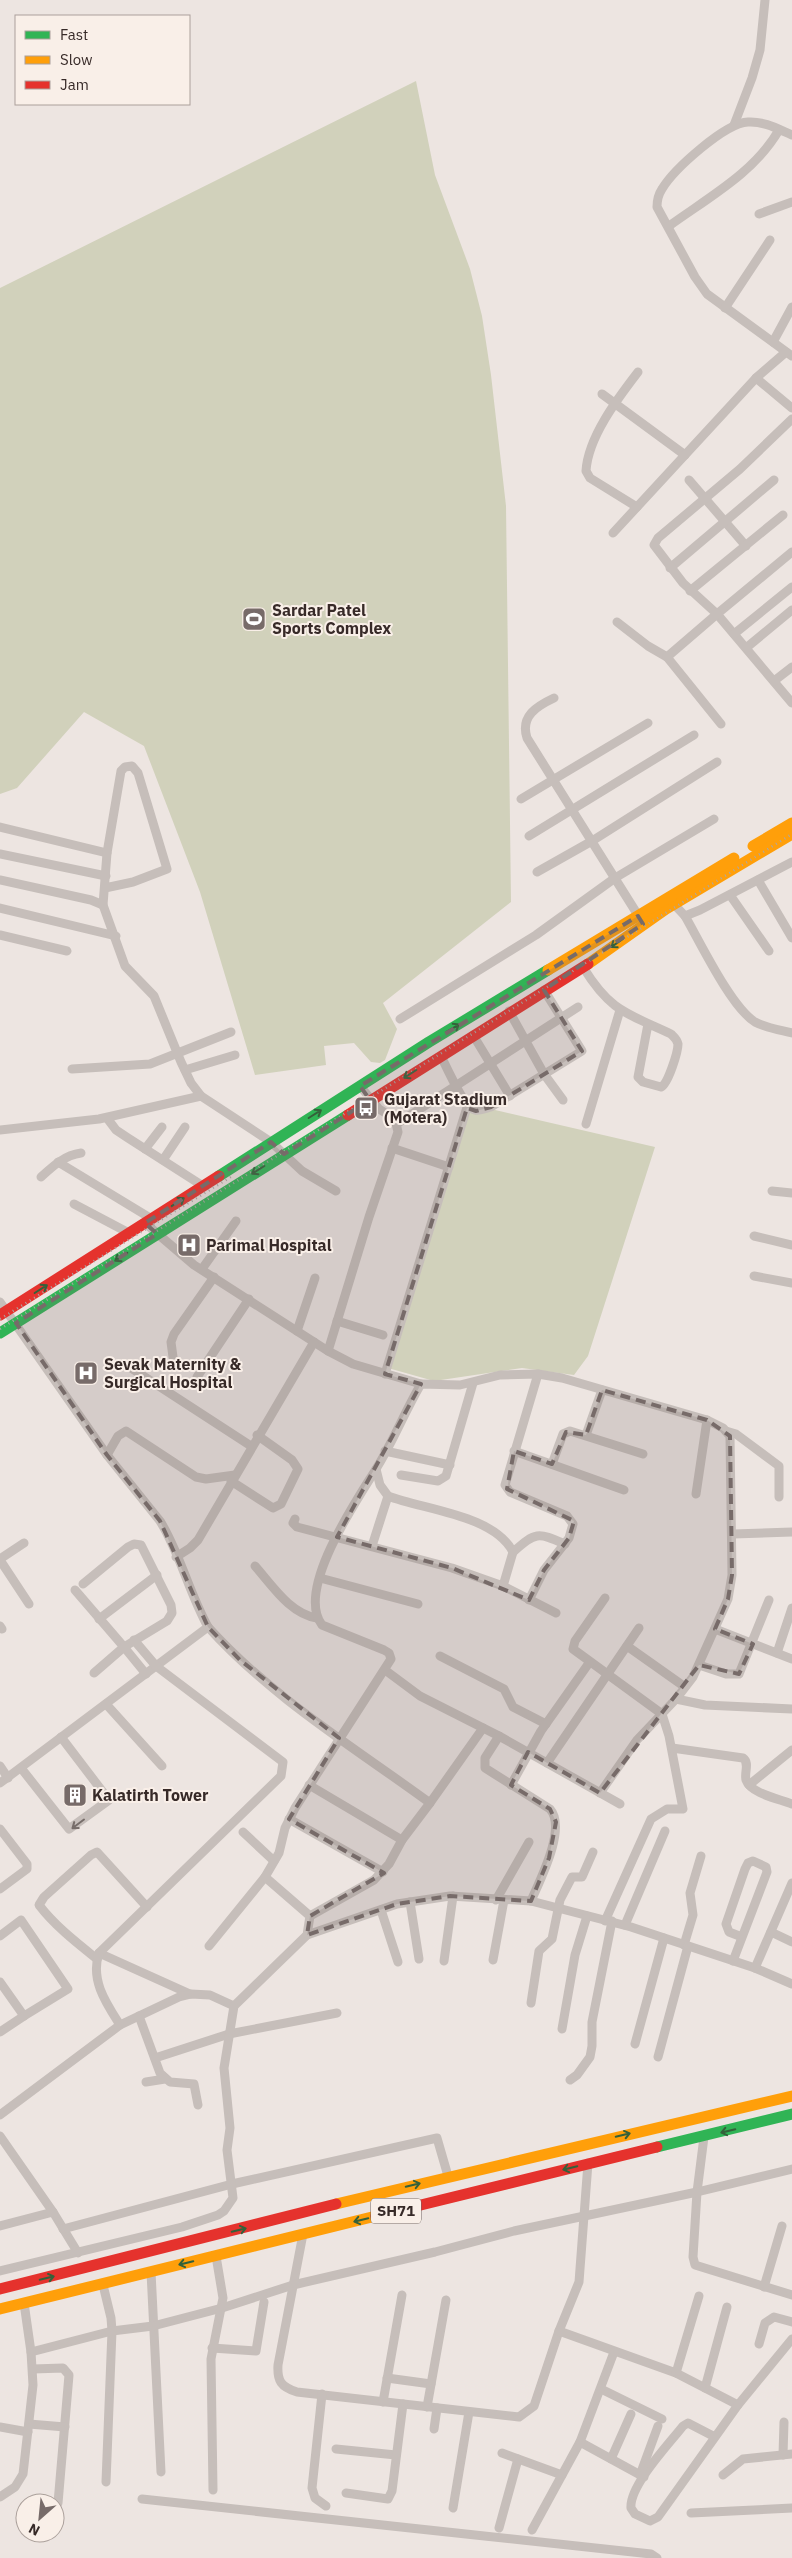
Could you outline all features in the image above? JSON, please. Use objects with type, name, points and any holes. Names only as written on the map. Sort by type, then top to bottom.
[{"type":"street","points":[[734,125],[752,78],[760,50],[765,0]]},
{"type":"street","points":[[613,533],[756,378],[789,354],[725,308],[701,286],[657,207],[661,190],[676,172],[719,134],[734,125],[747,122],[762,123],[792,135]]},
{"type":"street","points":[[669,226],[754,164],[768,148],[779,130]]},
{"type":"street","points":[[759,214],[792,202]]},
{"type":"street","points":[[725,308],[770,240]]},
{"type":"street","points":[[773,342],[792,307]]},
{"type":"street","points":[[637,507],[590,478],[586,471],[586,465],[600,431],[615,403],[638,372]]},
{"type":"street","points":[[756,378],[792,408]]},
{"type":"street","points":[[602,394],[685,455]]},
{"type":"street","points":[[792,418],[740,469],[704,497],[655,542],[655,549],[670,568],[690,591],[717,614],[792,703]]},
{"type":"street","points":[[689,480],[746,546]]},
{"type":"street","points":[[670,568],[774,480]]},
{"type":"street","points":[[690,591],[783,515]]},
{"type":"street","points":[[667,657],[792,552]]},
{"type":"street","points":[[734,634],[792,587]]},
{"type":"street","points":[[746,648],[792,610]]},
{"type":"street","points":[[617,622],[648,646],[667,657],[721,724]]},
{"type":"street","points":[[774,680],[792,667]]},
{"type":"street","points":[[554,698],[531,712],[526,721],[525,732],[641,920]]},
{"type":"street","points":[[521,799],[648,723]]},
{"type":"street","points":[[529,836],[694,735]]},
{"type":"street","points":[[537,872],[592,841],[717,762]]},
{"type":"street","points":[[105,888],[133,882],[167,869],[138,773],[132,766],[125,767],[121,771],[107,853],[103,905],[116,936],[125,966],[154,996],[184,1070],[201,1096],[272,1142],[302,1171],[336,1192]]},
{"type":"street","points":[[400,1019],[536,935],[615,878],[714,819]]},
{"type":"street","points":[[430,1803],[339,1738],[240,1660],[208,1627],[194,1602],[160,1521],[107,1455],[16,1323],[2,1309],[129,1233],[360,1086],[641,920],[792,823]]},
{"type":"street","points":[[0,827],[107,853]]},
{"type":"street","points":[[671,901],[792,834]]},
{"type":"street","points":[[0,854],[106,876]]},
{"type":"street","points":[[685,916],[792,862]]},
{"type":"street","points":[[0,880],[91,900],[103,905]]},
{"type":"street","points":[[758,880],[792,938]]},
{"type":"street","points":[[730,894],[769,951]]},
{"type":"street","points":[[671,901],[685,916],[734,998],[746,1014],[755,1022],[769,1028],[792,1033]]},
{"type":"street","points":[[0,908],[116,936]]},
{"type":"street","points":[[0,1333],[441,1056],[509,1011],[583,967],[641,920]]},
{"type":"street","points":[[0,935],[67,951]]},
{"type":"street","points":[[583,967],[597,989],[620,1010],[671,1034],[678,1042],[667,1083],[661,1088],[643,1082],[638,1077],[648,1024]]},
{"type":"street","points":[[441,1056],[468,1104],[476,1111],[491,1107],[582,1051],[544,990]]},
{"type":"street","points":[[398,1123],[578,1007]]},
{"type":"street","points":[[586,1124],[620,1010]]},
{"type":"street","points":[[509,1011],[544,1074],[563,1100]]},
{"type":"street","points":[[72,1069],[140,1066],[178,1055],[231,1032]]},
{"type":"street","points":[[473,1035],[510,1096]]},
{"type":"street","points":[[184,1070],[235,1055]]},
{"type":"street","points":[[360,1086],[370,1100],[398,1123]]},
{"type":"street","points":[[0,1130],[107,1118],[201,1096]]},
{"type":"street","points":[[385,1374],[468,1104]]},
{"type":"street","points":[[107,1118],[116,1130],[203,1186]]},
{"type":"street","points":[[328,1351],[398,1132],[398,1123]]},
{"type":"street","points":[[145,1149],[162,1127]]},
{"type":"street","points":[[162,1160],[185,1127]]},
{"type":"street","points":[[392,1148],[449,1167]]},
{"type":"street","points":[[41,1177],[58,1162],[81,1153]]},
{"type":"street","points":[[58,1162],[148,1221],[157,1234],[202,1269],[328,1351],[353,1364],[421,1384],[442,1386],[473,1383],[500,1375],[538,1374],[562,1378],[706,1420],[726,1431],[736,1434],[779,1466],[779,1497]]},
{"type":"street","points":[[772,1191],[792,1193]]},
{"type":"street","points":[[74,1204],[129,1233]]},
{"type":"street","points":[[202,1269],[236,1221]]},
{"type":"street","points":[[754,1236],[792,1245]]},
{"type":"street","points":[[754,1276],[792,1283]]},
{"type":"street","points":[[173,1357],[171,1342],[174,1334],[214,1277]]},
{"type":"street","points":[[297,1331],[315,1278]]},
{"type":"street","points":[[198,1377],[249,1299]]},
{"type":"street","points":[[337,1321],[383,1335]]},
{"type":"street","points":[[176,1557],[198,1540],[257,1435],[314,1342]]},
{"type":"street","points":[[131,1368],[251,1446]]},
{"type":"street","points":[[529,1600],[544,1570],[572,1533],[574,1524],[571,1519],[507,1489],[505,1480],[538,1374]]},
{"type":"street","points":[[401,1475],[438,1481],[446,1476],[473,1383]]},
{"type":"street","points":[[209,1946],[265,1877],[282,1847],[289,1819],[391,1659],[389,1653],[331,1630],[322,1624],[317,1618],[314,1602],[320,1578],[354,1501],[376,1469],[421,1384]]},
{"type":"street","points":[[586,1435],[602,1390]]},
{"type":"street","points":[[696,1494],[706,1420]]},
{"type":"street","points":[[107,1455],[118,1436],[126,1431],[196,1477],[206,1479],[233,1478],[273,1508],[281,1504],[298,1469],[292,1460],[257,1435]]},
{"type":"street","points":[[600,1793],[637,1740],[676,1699],[699,1665],[731,1587],[731,1441],[726,1431]]},
{"type":"street","points":[[552,1464],[566,1432],[586,1435],[643,1454]]},
{"type":"street","points":[[385,1451],[450,1465]]},
{"type":"street","points":[[514,1451],[624,1490]]},
{"type":"street","points":[[376,1469],[380,1485],[388,1496],[483,1525],[502,1537],[513,1552]]},
{"type":"street","points":[[372,1546],[388,1496]]},
{"type":"street","points":[[295,1519],[294,1523],[297,1527],[452,1568],[503,1586],[556,1613]]},
{"type":"street","points":[[732,1534],[792,1532]]},
{"type":"street","points":[[503,1586],[513,1552],[532,1535],[538,1534],[564,1544]]},
{"type":"street","points":[[24,1542],[0,1560],[29,1604]]},
{"type":"street","points":[[82,1584],[134,1544],[141,1545],[172,1605],[172,1613],[167,1621],[124,1647],[94,1673]]},
{"type":"street","points":[[255,1566],[294,1609],[317,1618]]},
{"type":"street","points":[[99,1619],[157,1575]]},
{"type":"street","points":[[320,1578],[418,1604]]},
{"type":"street","points":[[75,1590],[146,1674]]},
{"type":"street","points":[[570,2080],[577,2075],[590,2057],[592,2022],[609,1921],[651,1819],[667,1810],[683,1809],[672,1748],[662,1714],[575,1652],[573,1645],[605,1598]]},
{"type":"street","points":[[699,1665],[735,1676],[742,1670],[769,1600]]},
{"type":"street","points":[[777,1653],[792,1608]]},
{"type":"street","points":[[0,1766],[4,1781],[208,1627]]},
{"type":"street","points":[[547,1763],[639,1628]]},
{"type":"street","points":[[715,1629],[792,1659]]},
{"type":"street","points":[[120,2025],[102,1998],[98,1982],[98,1956],[280,1776],[283,1762],[156,1666],[134,1640]]},
{"type":"street","points":[[627,1646],[685,1687]]},
{"type":"street","points":[[440,1656],[504,1689],[513,1707],[546,1724]]},
{"type":"street","points":[[511,1785],[528,1752],[589,1663]]},
{"type":"street","points":[[385,1670],[420,1696],[499,1736],[620,1804]]},
{"type":"street","points":[[676,1699],[705,1705],[792,1709]]},
{"type":"street","points":[[106,1704],[162,1766]]},
{"type":"street","points":[[306,1935],[310,1916],[368,1885],[383,1872],[402,1840],[483,1728]]},
{"type":"street","points":[[499,1736],[485,1758],[485,1768],[555,1814],[556,1822],[549,1858],[531,1902]]},
{"type":"street","points":[[21,1768],[69,1829],[109,1800],[61,1738]]},
{"type":"street","points":[[672,1748],[743,1758],[746,1762],[746,1781],[749,1785],[761,1792],[792,1804]]},
{"type":"street","points":[[749,1785],[792,1750]]},
{"type":"street","points":[[309,1785],[402,1840]]},
{"type":"street","points":[[289,1819],[383,1872]]},
{"type":"street","points":[[0,1829],[27,1864],[27,1869],[0,1889]]},
{"type":"street","points":[[625,1925],[665,1831]]},
{"type":"street","points":[[243,1832],[274,1861]]},
{"type":"street","points":[[493,1960],[500,1900],[529,1842]]},
{"type":"street","points":[[147,1906],[97,1852],[91,1854],[44,1897],[39,1906],[71,1939],[98,1956],[191,1994]]},
{"type":"street","points":[[530,2003],[540,1951],[552,1939],[560,1909],[560,1900],[572,1877],[582,1877],[593,1852]]},
{"type":"street","points":[[658,2057],[693,1915],[690,1892],[701,1856]]},
{"type":"street","points":[[733,1960],[742,1937],[767,1872],[766,1867],[753,1861],[748,1863],[745,1869],[726,1924],[728,1932],[742,1937]]},
{"type":"street","points":[[265,1877],[310,1916]]},
{"type":"street","points":[[755,1968],[770,1932],[788,1900],[792,1883]]},
{"type":"street","points":[[444,1961],[453,1896]]},
{"type":"street","points":[[0,2271],[182,2227],[218,2215],[224,2211],[233,2198],[227,2150],[230,2128],[224,2068],[234,2006],[306,1935],[410,1902],[453,1896],[531,1902],[625,1925],[733,1960],[792,1984]]},
{"type":"street","points":[[410,1902],[419,1959]]},
{"type":"street","points":[[381,1910],[398,1962]]},
{"type":"street","points":[[562,2029],[575,1955],[587,1916]]},
{"type":"street","points":[[0,1936],[21,1920],[68,1989],[0,2032]]},
{"type":"street","points":[[770,1932],[792,1942]]},
{"type":"street","points":[[635,2044],[664,1938]]},
{"type":"street","points":[[0,1982],[24,2016]]},
{"type":"street","points":[[0,2115],[120,2025],[179,1997],[191,1994],[210,1995],[234,2006]]},
{"type":"street","points":[[155,2058],[229,2034],[337,2013]]},
{"type":"street","points":[[139,2016],[165,2079],[170,2082],[194,2084],[198,2104]]},
{"type":"street","points":[[146,2082],[165,2079]]},
{"type":"street","name":"SH71","points":[[0,2289],[448,2176],[792,2096]]},
{"type":"street","points":[[753,2106],[760,2123]]},
{"type":"street","name":"SH71","points":[[0,2309],[792,2114]]},
{"type":"street","points":[[0,2136],[78,2253]]},
{"type":"street","points":[[704,2137],[697,2192],[693,2257],[695,2265],[792,2295]]},
{"type":"street","points":[[63,2229],[232,2184],[437,2138],[448,2176]]},
{"type":"street","points":[[303,2234],[278,2378],[289,2390],[506,2418],[519,2417],[528,2413],[534,2406],[559,2331],[579,2282],[588,2163]]},
{"type":"street","points":[[31,2352],[112,2331],[153,2326],[222,2308],[294,2285],[435,2252],[514,2231],[697,2192],[792,2169]]},
{"type":"street","points":[[0,2226],[52,2212]]},
{"type":"street","points":[[764,2287],[782,2226]]},
{"type":"street","points":[[214,2490],[212,2348],[222,2308],[216,2256]]},
{"type":"street","points":[[150,2272],[161,2472]]},
{"type":"street","points":[[103,2285],[111,2318],[112,2331],[106,2482]]},
{"type":"street","points":[[383,2402],[402,2296]]},
{"type":"street","points":[[676,2373],[699,2296]]},
{"type":"street","points":[[434,2429],[431,2384],[446,2300]]},
{"type":"street","points":[[212,2348],[256,2351],[264,2302]]},
{"type":"street","points":[[0,2497],[15,2487],[23,2474],[33,2369],[24,2304]]},
{"type":"street","points":[[705,2388],[727,2307]]},
{"type":"street","points":[[758,2344],[765,2323],[774,2317],[792,2322]]},
{"type":"street","points":[[559,2331],[676,2373],[738,2405]]},
{"type":"street","points":[[601,2389],[660,2423],[642,2476],[630,2503],[635,2514],[650,2521],[658,2517],[738,2405],[792,2339]]},
{"type":"street","points":[[532,2530],[580,2442],[614,2352]]},
{"type":"street","points":[[33,2369],[63,2368],[69,2375],[59,2493]]},
{"type":"street","points":[[387,2378],[431,2384]]},
{"type":"street","points":[[322,2394],[312,2488],[315,2498],[326,2506]]},
{"type":"street","points":[[346,2493],[388,2499],[403,2404]]},
{"type":"street","points":[[453,2508],[469,2412]]},
{"type":"street","points":[[611,2459],[632,2414]]},
{"type":"street","points":[[723,2475],[743,2459],[787,2454],[784,2422]]},
{"type":"street","points":[[642,2476],[688,2423],[716,2437]]},
{"type":"street","points":[[0,2427],[65,2427]]},
{"type":"street","points":[[580,2442],[642,2476]]},
{"type":"street","points":[[336,2449],[396,2455]]},
{"type":"street","points":[[502,2454],[562,2475]]},
{"type":"street","points":[[499,2528],[518,2459]]},
{"type":"street","points":[[142,2499],[641,2553],[657,2558]]},
{"type":"street","points":[[691,2513],[792,2508]]},
{"type":"highlighted area","points":[[638,916],[643,924],[544,990],[582,1051],[491,1107],[476,1111],[467,1108],[385,1374],[421,1384],[337,1537],[452,1568],[529,1600],[544,1570],[569,1538],[574,1521],[507,1489],[514,1451],[552,1464],[566,1432],[586,1435],[602,1390],[707,1420],[730,1436],[732,1575],[728,1599],[715,1629],[753,1644],[739,1674],[699,1665],[600,1793],[528,1752],[511,1785],[550,1809],[556,1822],[549,1858],[531,1901],[450,1896],[397,1904],[307,1935],[310,1916],[384,1873],[289,1819],[339,1738],[240,1660],[208,1627],[160,1521],[107,1455],[16,1323],[157,1234],[145,1223],[271,1142],[284,1154],[370,1100],[360,1086]]},
{"type":"green space","name":"Sardar Patel Sports Complex","points":[[416,81],[435,175],[470,269],[482,316],[491,375],[506,506],[511,902],[383,1003],[397,1029],[385,1060],[380,1063],[371,1062],[354,1043],[324,1046],[326,1065],[255,1075],[200,892],[144,746],[84,712],[17,788],[0,794],[0,288]]},
{"type":"green space","points":[[464,1109],[491,1109],[655,1147],[588,1356],[574,1375],[522,1368],[434,1381],[388,1368]]},
{"type":"railway","points":[[0,1329],[792,834]]},
{"type":"railway","points":[[0,1319],[234,1175]]},
{"type":"traffic: fast","points":[[219,1176],[429,1042],[548,970]]},
{"type":"traffic: fast","points":[[0,1333],[348,1115]]},
{"type":"traffic: fast","points":[[657,2147],[792,2114]]},
{"type":"traffic: slow","points":[[753,846],[792,823]]},
{"type":"traffic: slow","points":[[588,964],[666,909],[792,834]]},
{"type":"traffic: slow","points":[[548,970],[734,858]]},
{"type":"traffic: slow","points":[[336,2204],[792,2096]]},
{"type":"traffic: slow","points":[[0,2309],[376,2216]]},
{"type":"traffic: jam","points":[[348,1115],[588,964]]},
{"type":"traffic: jam","points":[[0,1315],[219,1176]]},
{"type":"traffic: jam","points":[[376,2216],[657,2147]]},
{"type":"traffic: jam","points":[[0,2289],[336,2204]]},
{"type":"place","name":"Sardar Patel Sports Complex","points":[[254,619]]},
{"type":"place","name":"Gujarat Stadium (Motera)","points":[[366,1108]]},
{"type":"place","name":"Parimal Hospital","points":[[189,1245]]},
{"type":"place","name":"Sevak Maternity & Surgical Hospital","points":[[86,1373]]},
{"type":"place","name":"Kalatirth Tower","points":[[75,1795]]}]
